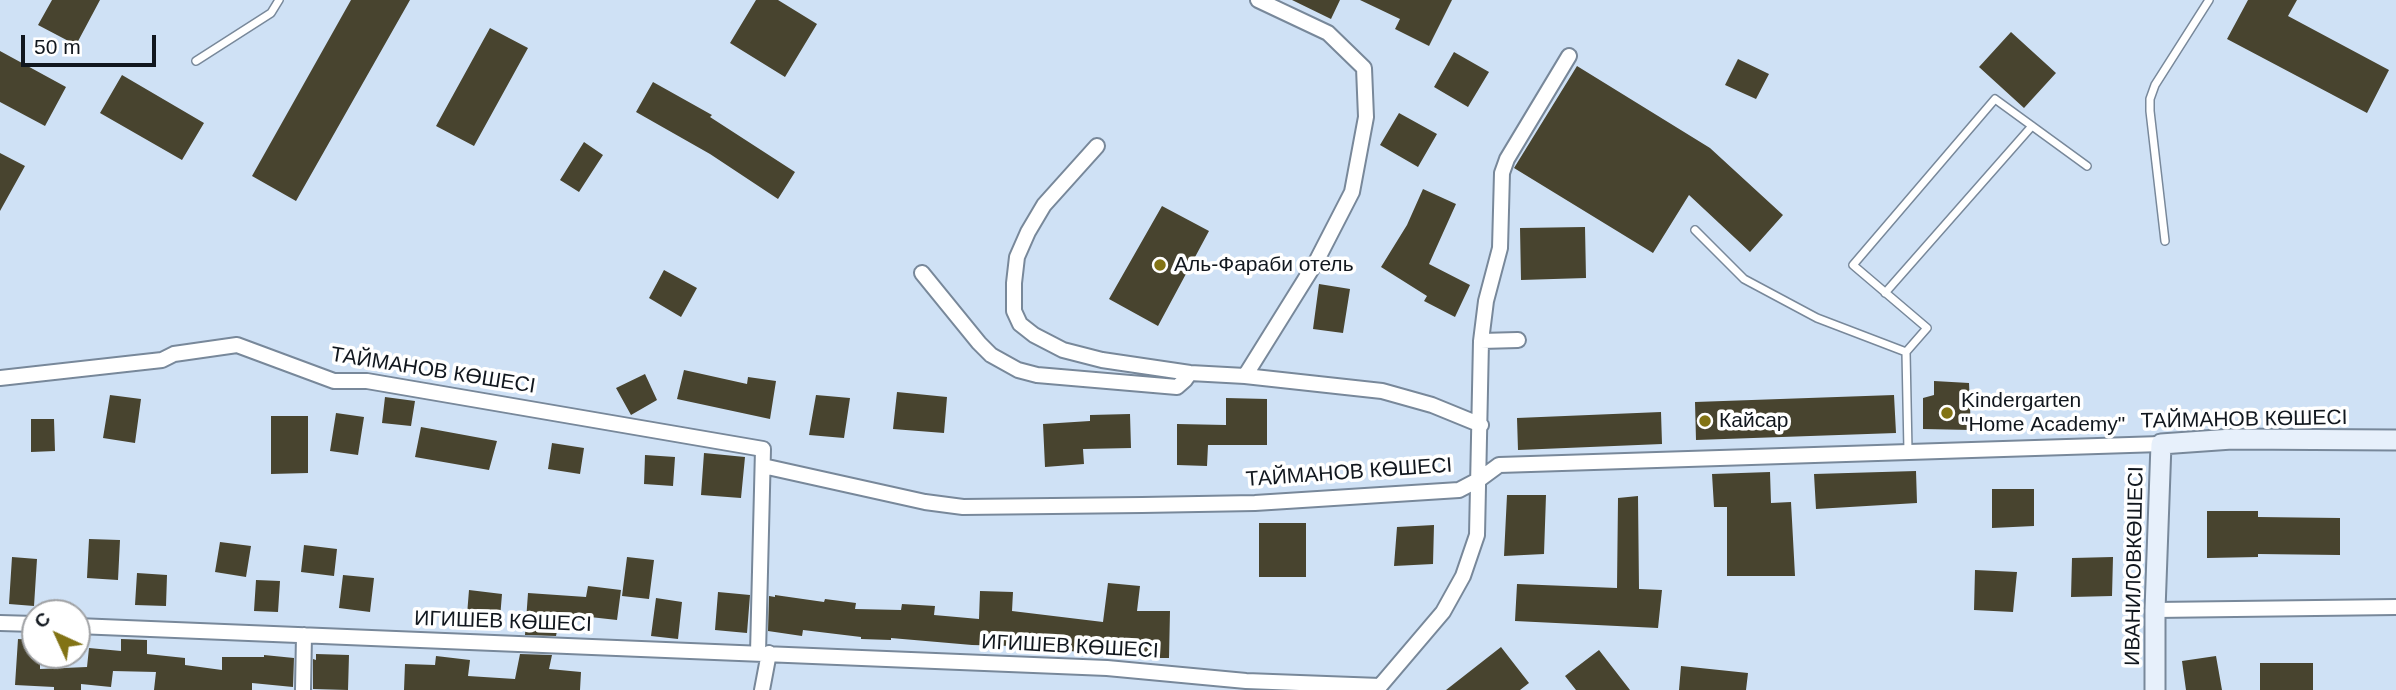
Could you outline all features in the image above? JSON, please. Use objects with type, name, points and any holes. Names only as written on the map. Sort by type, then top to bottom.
[{"type":"street","points":[[1245,376],[1316,262],[1352,192],[1366,117],[1364,68],[1328,33],[1258,0]]},
{"type":"street","name":"ИГИШЕВ КӨШЕСІ","points":[[91,627],[1107,668],[1246,681],[1380,686],[1443,612],[1463,576],[1477,535],[1481,341],[1486,302],[1500,248],[1502,173],[1507,159],[1569,56]]},
{"type":"street","points":[[1097,146],[1044,205],[1017,257],[1014,311],[1020,324],[1043,341],[1063,350],[1102,360],[1190,373],[1245,376],[1382,391],[1432,405],[1481,425]]},
{"type":"street","points":[[922,273],[991,355],[1018,370],[1037,375],[1177,387],[1190,373]]},
{"type":"street","points":[[1481,341],[1518,340]]},
{"type":"street","name":"ТАЙМАНОВ КӨШЕСІ","points":[[0,378],[162,360],[174,354],[237,345],[334,381],[367,381],[763,449],[763,466],[925,502],[963,507],[1268,502],[1460,490],[1499,465],[2161,444],[2232,439],[2396,440]]},
{"type":"street","name":"ИВАНИЛОВКӨШЕСІ","points":[[2155,690],[2161,444]]},
{"type":"street","points":[[762,690],[763,466]]},
{"type":"street","points":[[2155,610],[2396,607]]},
{"type":"street","points":[[0,623],[21,624]]},
{"type":"street","points":[[303,690],[304,635]]},
{"type":"lane","points":[[196,61],[271,13],[279,0]]},
{"type":"lane","points":[[2165,241],[2150,99],[2155,85],[2209,0]]},
{"type":"lane","points":[[1908,451],[1906,352],[1927,328],[1853,265],[1995,99],[2087,166]]},
{"type":"lane","points":[[1885,293],[2032,126]]},
{"type":"lane","points":[[1695,230],[1744,279],[1816,318],[1906,352]]},
{"type":"building","points":[[52,0],[100,0],[76,45],[38,25]]},
{"type":"building","points":[[351,0],[410,0],[296,201],[252,176]]},
{"type":"building","points":[[756,0],[778,0],[817,24],[785,77],[730,43]]},
{"type":"building","points":[[1292,0],[1340,0],[1331,19]]},
{"type":"building","points":[[1360,0],[1452,0],[1429,46],[1395,29],[1400,19]]},
{"type":"building","points":[[2248,0],[2297,0],[2288,16],[2389,70],[2367,113],[2227,39]]},
{"type":"building","points":[[490,28],[528,48],[474,146],[436,126]]},
{"type":"building","points":[[2011,32],[2056,73],[2024,108],[1979,67]]},
{"type":"building","points":[[0,51],[66,87],[45,126],[0,102]]},
{"type":"building","points":[[1454,52],[1489,72],[1468,107],[1434,87]]},
{"type":"building","points":[[1738,59],[1769,74],[1756,99],[1725,85]]},
{"type":"building","points":[[1577,66],[1710,148],[1783,215],[1750,252],[1689,195],[1653,253],[1514,168]]},
{"type":"building","points":[[122,75],[204,123],[182,160],[100,113]]},
{"type":"building","points":[[653,82],[712,115],[710,117],[795,172],[778,199],[710,154],[636,112]]},
{"type":"building","points":[[1399,113],[1437,134],[1418,167],[1380,145]]},
{"type":"building","points":[[584,142],[603,155],[579,192],[560,180]]},
{"type":"building","points":[[0,153],[25,166],[0,211]]},
{"type":"building","points":[[1423,189],[1456,204],[1429,264],[1470,285],[1455,317],[1424,301],[1427,296],[1381,267],[1407,225]]},
{"type":"building","name":"Аль-Фараби отель","points":[[1162,206],[1209,231],[1158,326],[1109,299]]},
{"type":"building","points":[[1585,227],[1586,278],[1521,280],[1520,228]]},
{"type":"building","points":[[664,270],[697,288],[681,317],[649,298]]},
{"type":"building","points":[[1319,284],[1350,289],[1343,333],[1313,329]]},
{"type":"building","points":[[684,370],[747,384],[748,377],[776,381],[770,419],[677,399]]},
{"type":"building","points":[[645,374],[657,400],[631,415],[616,388]]},
{"type":"building","name":"Kindergarten \"Home Academy\"","points":[[1934,381],[1969,383],[1971,430],[1923,429],[1923,398],[1934,395]]},
{"type":"building","points":[[897,392],[947,397],[944,433],[893,429]]},
{"type":"building","points":[[110,395],[141,399],[135,443],[103,438]]},
{"type":"building","points":[[816,395],[850,398],[844,438],[809,435]]},
{"type":"building","points":[[1894,395],[1896,433],[1696,440],[1695,402]]},
{"type":"building","points":[[385,397],[415,401],[411,426],[382,423]]},
{"type":"building","points":[[1226,398],[1267,399],[1267,445],[1208,445],[1207,466],[1177,465],[1177,424],[1226,425]]},
{"type":"building","points":[[1661,412],[1662,444],[1518,450],[1517,418]]},
{"type":"building","points":[[336,413],[364,417],[358,455],[330,451]]},
{"type":"building","points":[[1130,414],[1131,448],[1083,449],[1084,464],[1045,467],[1043,424],[1090,421],[1090,415]]},
{"type":"building","points":[[271,416],[308,416],[308,473],[271,474]]},
{"type":"building","points":[[31,419],[54,419],[55,451],[31,452]]},
{"type":"building","points":[[421,427],[497,441],[489,470],[415,457]]},
{"type":"building","points":[[552,443],[584,448],[580,474],[548,469]]},
{"type":"building","points":[[704,453],[745,457],[741,498],[701,495]]},
{"type":"building","points":[[645,455],[675,457],[673,486],[644,484]]},
{"type":"building","points":[[1916,471],[1917,503],[1816,509],[1814,474]]},
{"type":"building","points":[[1770,472],[1771,503],[1791,502],[1795,576],[1727,576],[1727,507],[1714,507],[1712,474]]},
{"type":"building","points":[[1992,489],[2034,489],[2034,526],[1992,528]]},
{"type":"building","points":[[1507,495],[1546,495],[1544,554],[1504,556]]},
{"type":"building","points":[[1638,496],[1639,589],[1662,590],[1658,628],[1515,621],[1517,584],[1617,588],[1618,498]]},
{"type":"building","points":[[2207,511],[2258,511],[2258,517],[2340,518],[2340,555],[2258,554],[2258,557],[2207,558]]},
{"type":"building","points":[[1259,523],[1306,523],[1306,577],[1259,577]]},
{"type":"building","points":[[1434,525],[1433,564],[1394,566],[1397,527]]},
{"type":"building","points":[[89,539],[120,540],[118,580],[87,578]]},
{"type":"building","points":[[220,542],[251,546],[246,577],[215,572]]},
{"type":"building","points":[[304,545],[337,549],[334,576],[301,572]]},
{"type":"building","points":[[12,557],[37,559],[34,599],[21,599],[21,605],[9,604]]},
{"type":"building","points":[[627,557],[654,560],[649,599],[622,596]]},
{"type":"building","points":[[2113,557],[2112,596],[2071,597],[2072,558]]},
{"type":"building","points":[[1975,570],[2017,572],[2013,612],[1974,610]]},
{"type":"building","points":[[137,573],[167,575],[166,606],[135,605]]},
{"type":"building","points":[[343,575],[374,578],[370,612],[339,608]]},
{"type":"building","points":[[256,580],[280,581],[278,612],[254,611]]},
{"type":"building","points":[[1108,583],[1140,586],[1137,611],[1170,611],[1169,658],[1144,658],[1144,650],[1094,645],[1093,654],[1011,643],[1011,646],[972,645],[891,638],[861,639],[803,630],[802,636],[768,631],[769,596],[775,595],[824,602],[825,599],[856,603],[855,609],[901,610],[902,604],[935,606],[934,615],[979,619],[980,591],[1013,592],[1012,611],[1103,622]]},
{"type":"building","points":[[588,586],[621,590],[617,620],[563,614],[562,631],[557,631],[556,636],[525,635],[528,593],[586,597]]},
{"type":"building","points":[[469,590],[502,594],[500,618],[467,615]]},
{"type":"building","points":[[718,592],[750,595],[747,633],[715,630]]},
{"type":"building","points":[[656,598],[682,602],[678,639],[651,636]]},
{"type":"building","points":[[18,639],[21,639],[21,669],[91,669],[91,648],[121,651],[121,639],[147,640],[147,654],[185,658],[185,665],[222,670],[222,657],[264,655],[294,658],[293,687],[252,683],[252,690],[154,690],[156,672],[113,671],[111,687],[81,684],[81,690],[54,690],[54,687],[15,685]]},
{"type":"building","points":[[1501,647],[1529,683],[1520,690],[1446,690]]},
{"type":"building","points":[[1599,650],[1630,690],[1576,690],[1565,676]]},
{"type":"building","points":[[316,654],[349,655],[348,690],[313,689],[313,659],[316,660]]},
{"type":"building","points":[[520,654],[552,655],[549,669],[581,672],[580,690],[404,690],[405,664],[435,665],[436,656],[470,660],[468,676],[515,679]]},
{"type":"building","points":[[2216,656],[2222,690],[2186,690],[2182,661]]},
{"type":"building","points":[[2260,663],[2313,663],[2313,690],[2260,690]]},
{"type":"building","points":[[1681,666],[1748,673],[1746,690],[1679,690]]},
{"type":"place","name":"Аль-Фараби отель","points":[[1160,265]]},
{"type":"place","name":"Kindergarten \"Home Academy\"","points":[[1947,413]]},
{"type":"place","name":"Кайсар","points":[[1705,421]]}]
